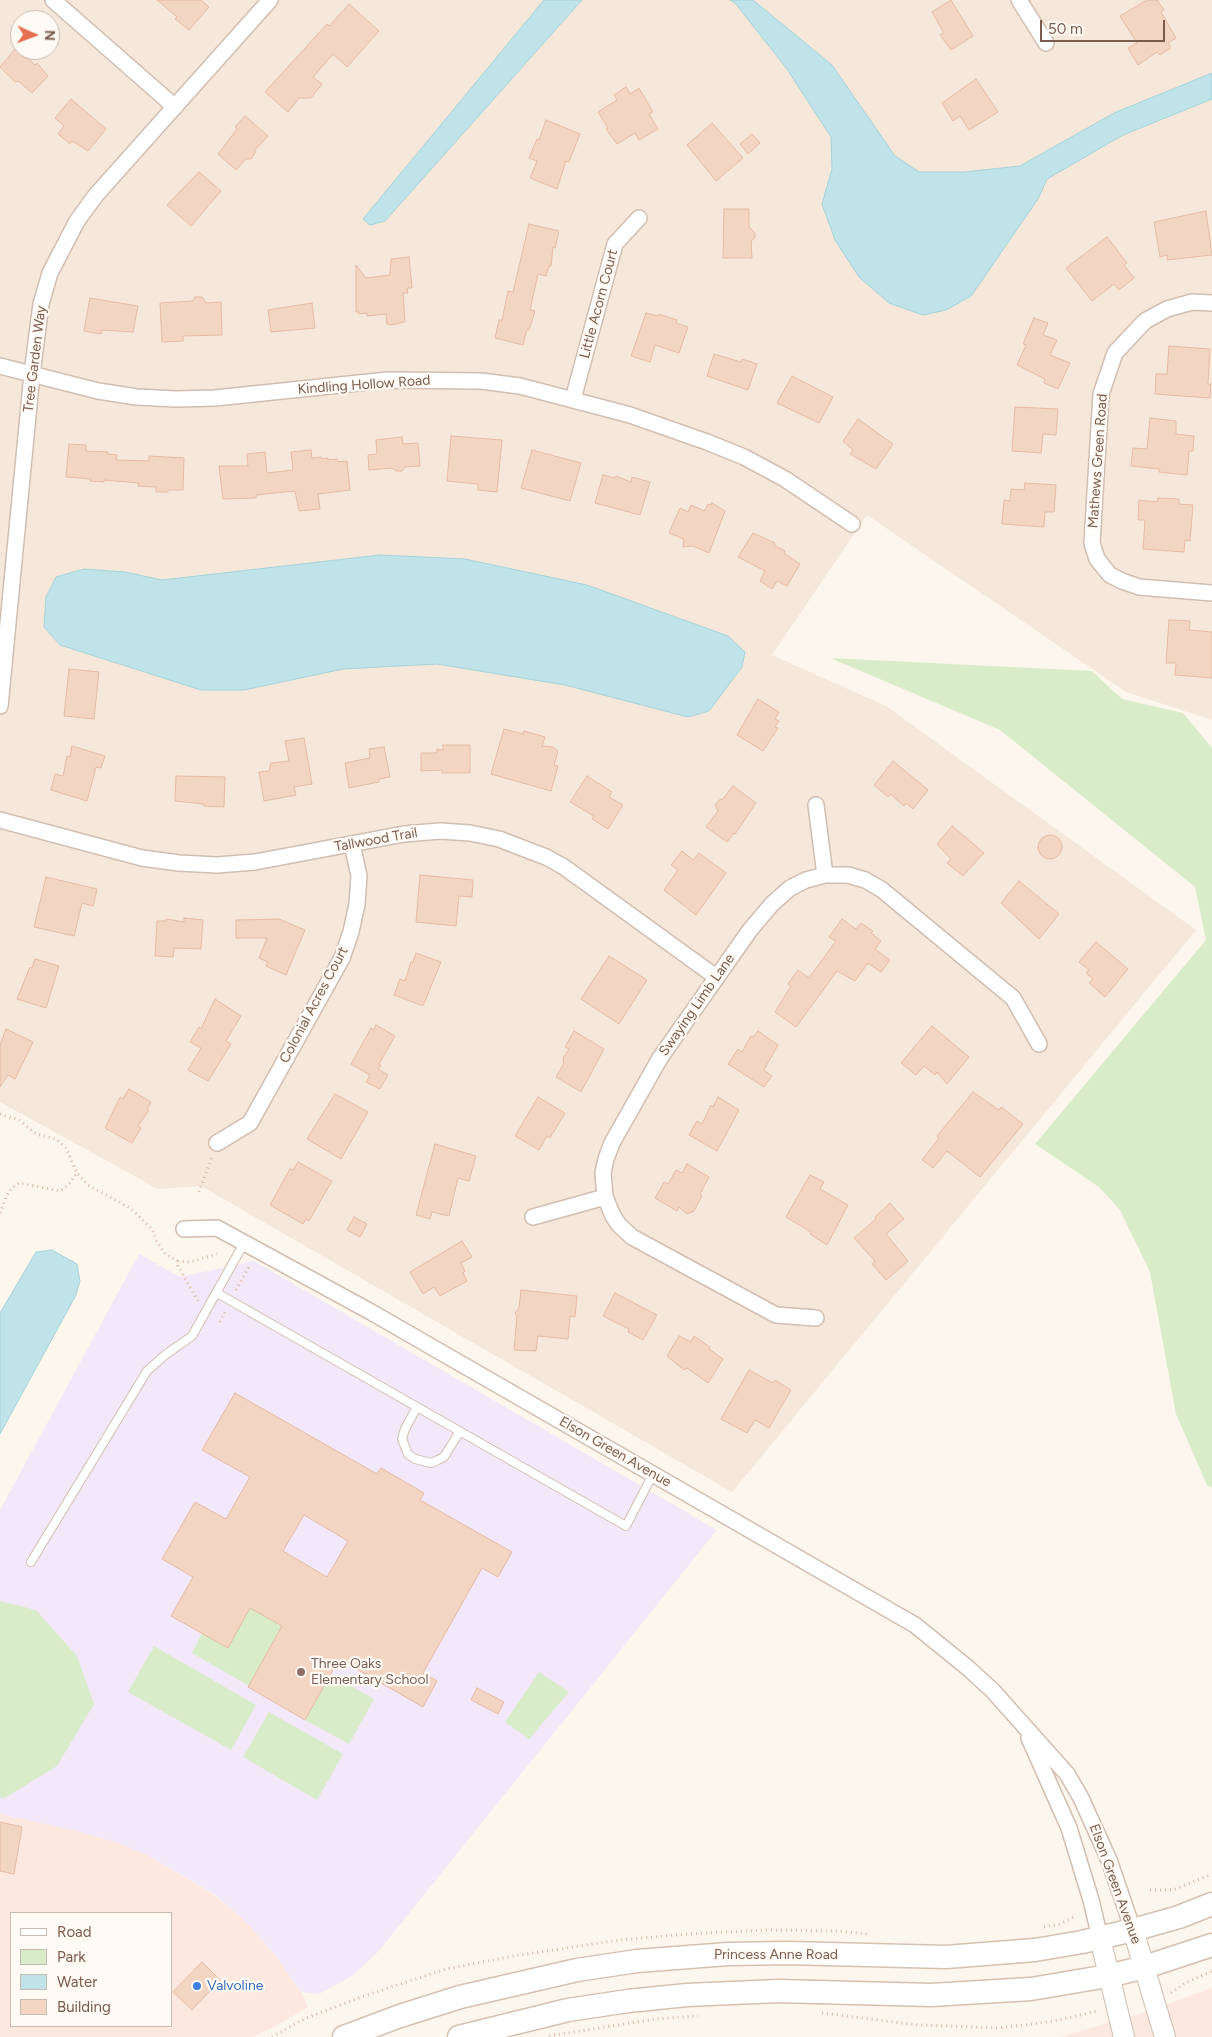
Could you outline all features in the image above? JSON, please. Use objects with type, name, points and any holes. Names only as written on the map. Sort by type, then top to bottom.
[{"type":"main road","name":"Princess Anne Road","points":[[344,2037],[400,2016],[460,1997],[577,1970],[637,1961],[759,1953],[908,1957],[976,1956],[1036,1950],[1133,1930],[1179,1917],[1212,1904]]},
{"type":"main road","points":[[459,2037],[568,2010],[668,1997],[755,1992],[899,1995],[983,1993],[1031,1989],[1108,1976],[1145,1967],[1212,1945]]},
{"type":"street","points":[[53,0],[175,107]]},
{"type":"street","name":"Tree Garden Way","points":[[0,706],[32,374],[41,304],[50,274],[77,221],[96,195],[270,0]]},
{"type":"street","points":[[1019,0],[1046,43]]},
{"type":"street","name":"Little Acorn Court","points":[[573,399],[615,244],[639,218]]},
{"type":"street","name":"Mathews Green Road","points":[[1212,303],[1192,302],[1167,309],[1145,321],[1115,353],[1101,394],[1092,543],[1097,559],[1110,575],[1122,581],[1139,587],[1212,593]]},
{"type":"street","name":"Kindling Hollow Road","points":[[0,366],[98,391],[137,397],[176,399],[216,398],[388,380],[481,381],[520,386],[630,415],[744,457],[785,479],[852,524]]},
{"type":"street","points":[[816,805],[825,875]]},
{"type":"street","name":"Tallwood Trail","points":[[0,820],[142,858],[179,863],[217,865],[255,862],[404,834],[440,831],[470,833],[499,839],[546,857],[564,868],[716,977]]},
{"type":"street","name":"Colonial Acres Court","points":[[217,1143],[250,1123],[342,958],[351,932],[357,904],[359,876],[352,844]]},
{"type":"street","name":"Swaying Limb Lane","points":[[816,1318],[776,1315],[632,1237],[619,1225],[605,1197],[603,1173],[612,1143],[660,1058],[750,930],[772,904],[790,888],[806,880],[825,875],[848,875],[865,880],[880,889],[1013,998],[1039,1044]]},
{"type":"street","points":[[532,1217],[605,1197]]},
{"type":"street","name":"Elson Green Avenue","points":[[184,1229],[217,1228],[371,1312],[915,1625],[968,1668],[1021,1721],[1067,1774],[1081,1798],[1109,1860],[1145,1967],[1165,2037]]},
{"type":"street","name":"Elson Green Avenue","points":[[1021,1721],[1069,1828],[1091,1900],[1124,2037]]},
{"type":"lane","points":[[31,1562],[148,1371],[165,1355],[192,1336],[244,1243]]},
{"type":"lane","points":[[217,1293],[626,1526],[653,1474]]},
{"type":"lane","points":[[417,1407],[405,1429],[402,1439],[408,1454],[415,1459],[431,1463],[444,1457],[460,1431]]},
{"type":"path","points":[[0,1114],[19,1120],[36,1134],[56,1139],[66,1148],[77,1173],[95,1191],[130,1208],[152,1229],[156,1240],[165,1254],[178,1261],[190,1262],[217,1254]]},
{"type":"path","points":[[199,1192],[217,1143]]},
{"type":"path","points":[[0,1213],[12,1188],[19,1183],[60,1190],[70,1184],[77,1173]]},
{"type":"path","points":[[178,1261],[178,1266],[198,1302]]},
{"type":"path","points":[[1150,1890],[1173,1890],[1212,1874]]},
{"type":"path","points":[[1171,1993],[1186,1983],[1212,1971]]},
{"type":"path","points":[[819,2013],[918,2025],[999,2028],[1055,2022],[1098,2011]]},
{"type":"path","points":[[546,2037],[655,2020],[703,2015]]},
{"type":"shaded area","points":[[0,0],[1212,0],[1212,720],[1126,692],[867,515],[772,655],[886,706],[1196,930],[732,1492],[201,1186],[158,1189],[0,1102]]},
{"type":"shaded area","name":"Three Oaks Elementary School","points":[[139,1254],[180,1277],[254,1261],[717,1530],[378,1952],[352,1976],[319,1994],[301,1992],[275,1955],[246,1922],[214,1894],[147,1855],[118,1843],[81,1832],[0,1814],[0,1510]]},
{"type":"shaded area","points":[[0,1814],[81,1832],[118,1843],[147,1855],[213,1894],[246,1922],[275,1955],[301,1992],[308,2007],[252,2037],[0,2037]]},
{"type":"shaded area","points":[[1212,1988],[1212,2037],[1060,2037],[1139,2014]]},
{"type":"green space","points":[[830,658],[1092,671],[1122,699],[1183,713],[1212,748],[1212,1488],[1207,1485],[1176,1414],[1150,1272],[1120,1210],[1099,1187],[1035,1144],[1206,940],[1195,887],[1000,730]]},
{"type":"green space","points":[[0,1601],[36,1610],[77,1656],[94,1704],[57,1766],[3,1799],[0,1797]]},
{"type":"green space","points":[[250,1608],[282,1626],[249,1686],[192,1653],[202,1633],[228,1648]]},
{"type":"green space","points":[[154,1646],[256,1705],[231,1750],[128,1692]]},
{"type":"green space","points":[[539,1672],[569,1692],[529,1739],[505,1722]]},
{"type":"green space","points":[[331,1674],[374,1699],[349,1744],[305,1720]]},
{"type":"green space","points":[[269,1712],[343,1754],[317,1800],[243,1757]]},
{"type":"water","points":[[544,0],[582,0],[385,221],[370,225],[363,219]]},
{"type":"water","points":[[730,0],[753,0],[832,65],[895,156],[919,172],[964,172],[1020,166],[1114,113],[1212,73],[1212,99],[1123,135],[1047,179],[1038,199],[971,296],[946,310],[923,315],[889,303],[859,277],[835,240],[822,204],[832,169],[831,137],[787,69],[735,3]]},
{"type":"water","points":[[380,555],[465,559],[587,585],[728,636],[745,652],[742,667],[709,711],[688,717],[565,685],[437,664],[343,669],[244,690],[201,690],[60,645],[44,627],[46,597],[56,577],[84,569],[125,572],[162,580]]},
{"type":"water","points":[[52,1250],[77,1264],[80,1281],[76,1295],[0,1434],[0,1313],[36,1252]]},
{"type":"building","points":[[157,0],[201,0],[209,7],[189,30],[175,19],[177,17]]},
{"type":"building","points":[[951,0],[973,36],[951,50],[940,35],[944,33],[932,12]]},
{"type":"building","points":[[1147,0],[1157,0],[1164,10],[1161,12],[1176,38],[1168,43],[1171,48],[1160,55],[1157,52],[1138,65],[1128,48],[1137,43],[1120,16]]},
{"type":"building","points":[[349,4],[379,31],[347,67],[333,54],[313,77],[322,84],[311,98],[299,98],[288,112],[265,92],[327,24],[329,26]]},
{"type":"building","points":[[10,55],[10,60],[30,60],[35,65],[37,63],[48,76],[32,93],[18,81],[15,82],[0,67]]},
{"type":"building","points":[[976,79],[998,112],[969,130],[960,116],[953,121],[942,103]]},
{"type":"building","points":[[626,87],[630,94],[639,88],[653,112],[649,114],[658,129],[639,140],[635,133],[617,144],[606,129],[608,128],[598,112],[617,100],[614,95]]},
{"type":"building","points":[[71,99],[106,129],[88,151],[72,141],[70,144],[58,134],[64,126],[55,118]]},
{"type":"building","points":[[245,116],[268,136],[255,150],[251,159],[246,159],[236,170],[218,154],[237,129],[235,127]]},
{"type":"building","points":[[546,120],[580,134],[569,162],[566,161],[557,189],[530,178],[537,161],[529,158],[537,139],[539,140]]},
{"type":"building","points":[[712,123],[743,158],[716,181],[687,145]]},
{"type":"building","points":[[752,134],[760,143],[748,154],[740,144]]},
{"type":"building","points":[[199,172],[221,191],[191,226],[167,205]]},
{"type":"building","points":[[724,209],[749,209],[749,227],[755,233],[755,238],[751,241],[752,258],[723,258]]},
{"type":"building","points":[[1206,211],[1212,255],[1167,260],[1167,255],[1160,257],[1154,222]]},
{"type":"building","points":[[529,224],[559,231],[555,248],[553,247],[551,266],[549,266],[546,276],[538,274],[530,310],[535,311],[529,330],[527,329],[523,345],[495,338],[499,320],[502,320],[508,291],[513,292]]},
{"type":"building","points":[[1107,237],[1127,263],[1124,265],[1134,278],[1119,290],[1114,284],[1092,301],[1066,268]]},
{"type":"building","points":[[409,257],[412,288],[407,288],[408,293],[403,293],[405,322],[391,325],[387,324],[386,314],[367,316],[367,313],[359,314],[359,312],[356,312],[356,265],[366,278],[390,275],[391,259]]},
{"type":"building","points":[[195,297],[202,297],[206,303],[221,302],[222,335],[183,336],[183,341],[162,342],[160,303],[193,301]]},
{"type":"building","points":[[90,298],[138,306],[133,332],[102,330],[101,334],[84,331]]},
{"type":"building","points":[[312,303],[315,328],[271,332],[268,310]]},
{"type":"building","points":[[646,313],[658,316],[659,314],[677,320],[676,323],[688,327],[679,353],[655,345],[650,362],[631,356]]},
{"type":"building","points":[[1034,318],[1048,323],[1043,335],[1057,340],[1050,355],[1070,363],[1058,389],[1044,383],[1045,379],[1017,365],[1026,345],[1023,344]]},
{"type":"building","points":[[1169,346],[1210,349],[1208,384],[1211,384],[1210,398],[1155,394],[1156,374],[1167,374]]},
{"type":"building","points":[[714,354],[741,362],[742,359],[757,364],[748,390],[707,376]]},
{"type":"building","points":[[792,376],[833,397],[819,423],[777,403]]},
{"type":"building","points":[[1015,407],[1058,409],[1056,435],[1043,434],[1041,453],[1012,451]]},
{"type":"building","points":[[1150,418],[1176,421],[1176,434],[1194,436],[1193,451],[1189,451],[1187,475],[1131,466],[1133,448],[1147,449]]},
{"type":"building","points":[[858,419],[893,444],[876,469],[850,454],[853,450],[843,441]]},
{"type":"building","points":[[451,436],[502,440],[497,492],[478,490],[478,484],[447,481]]},
{"type":"building","points":[[402,437],[403,444],[418,443],[420,466],[405,467],[402,471],[396,471],[392,468],[369,470],[368,455],[377,454],[376,440]]},
{"type":"building","points":[[69,444],[86,445],[86,451],[108,452],[107,454],[117,455],[116,460],[149,461],[149,456],[184,458],[183,490],[156,492],[156,487],[138,486],[139,483],[104,480],[104,482],[90,481],[91,479],[66,477]]},
{"type":"building","points":[[311,450],[312,458],[337,459],[338,462],[347,461],[350,490],[318,494],[320,509],[299,511],[295,491],[256,495],[256,498],[223,499],[219,466],[248,466],[247,454],[265,452],[267,473],[293,470],[291,452]]},
{"type":"building","points":[[532,450],[581,463],[570,501],[521,488]]},
{"type":"building","points":[[603,475],[615,478],[616,476],[631,482],[632,477],[650,482],[640,515],[595,503]]},
{"type":"building","points":[[1025,483],[1056,485],[1054,512],[1045,512],[1044,527],[1002,524],[1004,500],[1010,501],[1011,489],[1024,490]]},
{"type":"building","points":[[1158,498],[1179,499],[1179,504],[1193,505],[1190,541],[1185,540],[1184,552],[1143,549],[1145,520],[1138,520],[1139,500],[1157,502]]},
{"type":"building","points":[[712,503],[725,511],[709,553],[693,546],[683,547],[684,539],[669,533],[680,508],[688,512],[691,505],[704,511],[708,504],[711,505]]},
{"type":"building","points":[[753,533],[775,543],[774,545],[785,551],[784,553],[800,564],[787,586],[777,581],[772,589],[760,581],[765,571],[738,557]]},
{"type":"building","points":[[1169,620],[1190,621],[1189,630],[1212,632],[1212,678],[1175,675],[1176,663],[1166,663]]},
{"type":"building","points":[[69,669],[99,672],[94,719],[64,716]]},
{"type":"building","points":[[758,699],[779,712],[775,719],[779,721],[775,727],[778,728],[763,751],[737,735]]},
{"type":"building","points":[[504,729],[523,734],[524,731],[545,737],[542,746],[553,747],[558,751],[554,765],[558,766],[551,791],[491,774]]},
{"type":"building","points":[[304,738],[312,784],[294,787],[296,795],[264,801],[259,772],[269,771],[271,763],[289,761],[285,741]]},
{"type":"building","points":[[443,745],[470,745],[470,773],[442,773],[443,770],[421,771],[421,753],[437,753],[437,749],[443,750]]},
{"type":"building","points":[[72,746],[105,756],[101,768],[96,767],[87,801],[51,790],[55,774],[63,776],[67,756],[70,757]]},
{"type":"building","points":[[384,747],[390,777],[379,779],[379,782],[349,788],[345,763],[370,758],[369,749]]},
{"type":"building","points":[[893,761],[928,790],[913,809],[906,803],[904,806],[890,794],[888,797],[874,785]]},
{"type":"building","points":[[176,776],[225,777],[224,807],[175,801]]},
{"type":"building","points":[[587,776],[612,792],[609,797],[623,805],[608,829],[592,819],[594,816],[570,802]]},
{"type":"building","points":[[733,786],[756,803],[735,834],[727,842],[706,827],[718,811],[715,805],[719,800],[723,799]]},
{"type":"building","points":[[952,826],[984,853],[963,876],[947,863],[951,859],[937,844]]},
{"type":"building","points":[[1050,835],[1059,838],[1062,847],[1059,856],[1050,859],[1041,856],[1038,847],[1041,838]]},
{"type":"building","points":[[682,851],[693,860],[699,853],[726,873],[696,915],[664,890],[678,870],[671,865]]},
{"type":"building","points":[[420,875],[473,880],[472,897],[459,896],[456,926],[416,922]]},
{"type":"building","points":[[46,877],[97,889],[93,906],[82,903],[74,936],[34,927]]},
{"type":"building","points":[[1019,881],[1059,914],[1039,939],[1001,903]]},
{"type":"building","points":[[184,918],[203,920],[201,949],[174,948],[173,957],[155,956],[157,921],[166,921],[166,919],[184,922]]},
{"type":"building","points":[[279,919],[305,930],[286,975],[266,966],[268,962],[259,958],[267,938],[236,938],[236,920]]},
{"type":"building","points":[[842,919],[856,929],[861,923],[873,931],[871,933],[881,941],[875,949],[890,960],[881,972],[868,963],[855,981],[837,971],[796,1027],[775,1012],[791,986],[788,984],[798,970],[809,978],[836,941],[829,937]]},
{"type":"building","points":[[1096,942],[1128,969],[1105,997],[1089,983],[1093,979],[1086,973],[1089,970],[1079,962]]},
{"type":"building","points":[[416,953],[441,962],[423,1006],[394,995],[400,979],[405,981]]},
{"type":"building","points":[[609,956],[647,980],[619,1024],[581,999]]},
{"type":"building","points":[[35,959],[59,966],[46,1008],[17,999]]},
{"type":"building","points":[[215,999],[241,1016],[226,1041],[231,1044],[208,1081],[188,1070],[201,1048],[190,1042],[199,1027],[201,1029]]},
{"type":"building","points":[[376,1025],[395,1036],[379,1064],[381,1065],[378,1069],[388,1075],[380,1089],[366,1082],[370,1075],[351,1064],[371,1028],[374,1030]]},
{"type":"building","points":[[932,1026],[969,1057],[947,1084],[937,1072],[935,1075],[924,1066],[916,1075],[901,1063]]},
{"type":"building","points":[[6,1029],[33,1042],[15,1079],[8,1075],[0,1087],[0,1045]]},
{"type":"building","points":[[574,1031],[604,1049],[581,1092],[556,1077],[564,1063],[563,1058],[569,1049],[565,1047]]},
{"type":"building","points":[[758,1031],[778,1045],[764,1070],[772,1076],[764,1087],[728,1064],[738,1049],[742,1052],[751,1036],[753,1037]]},
{"type":"building","points":[[129,1089],[151,1102],[147,1109],[149,1110],[138,1126],[141,1128],[132,1143],[105,1128],[120,1097],[123,1099]]},
{"type":"building","points":[[973,1092],[999,1110],[1001,1107],[1023,1124],[980,1177],[947,1151],[933,1168],[922,1160],[939,1138],[937,1136]]},
{"type":"building","points":[[335,1094],[368,1112],[341,1159],[307,1139]]},
{"type":"building","points":[[538,1097],[565,1113],[550,1138],[547,1136],[539,1150],[515,1136]]},
{"type":"building","points":[[718,1097],[739,1110],[717,1151],[689,1135],[697,1121],[702,1124],[711,1105],[713,1107]]},
{"type":"building","points":[[435,1144],[476,1156],[469,1181],[458,1178],[449,1216],[432,1212],[430,1219],[416,1215]]},
{"type":"building","points":[[298,1162],[332,1181],[309,1221],[306,1219],[303,1224],[270,1205],[290,1169],[293,1170]]},
{"type":"building","points":[[687,1164],[709,1177],[694,1211],[687,1214],[679,1207],[677,1211],[655,1198],[664,1182],[668,1184],[676,1170],[682,1173]]},
{"type":"building","points":[[810,1175],[824,1182],[820,1189],[848,1205],[827,1245],[810,1234],[811,1232],[786,1217]]},
{"type":"building","points":[[890,1203],[904,1219],[886,1234],[908,1261],[886,1280],[872,1264],[875,1261],[854,1238],[876,1219],[875,1217]]},
{"type":"building","points":[[354,1217],[367,1224],[360,1237],[347,1230]]},
{"type":"building","points":[[462,1241],[472,1257],[461,1263],[467,1281],[440,1296],[434,1287],[423,1294],[410,1272]]},
{"type":"building","points":[[521,1290],[577,1296],[575,1317],[570,1316],[568,1339],[538,1336],[536,1351],[514,1350],[517,1316],[515,1313],[519,1308]]},
{"type":"building","points":[[615,1293],[657,1315],[643,1340],[628,1332],[629,1329],[603,1316]]},
{"type":"building","points":[[679,1336],[691,1342],[694,1336],[723,1359],[708,1383],[687,1368],[684,1370],[667,1356]]},
{"type":"building","points":[[749,1370],[773,1383],[775,1380],[791,1390],[769,1428],[755,1420],[747,1433],[721,1419]]},
{"type":"building","points":[[235,1393],[377,1474],[381,1468],[424,1493],[420,1500],[512,1552],[498,1577],[482,1568],[423,1673],[437,1681],[423,1707],[339,1659],[305,1720],[248,1687],[282,1626],[250,1608],[228,1648],[171,1616],[193,1577],[162,1559],[195,1502],[226,1519],[250,1477],[202,1450]],"holes":[[[304,1515],[348,1541],[327,1577],[283,1551]]]},
{"type":"building","points":[[477,1688],[504,1702],[498,1714],[471,1700]]},
{"type":"building","points":[[0,1822],[22,1827],[14,1874],[0,1871]]},
{"type":"building","name":"Valvoline","points":[[202,1962],[220,1980],[192,2010],[173,1992]]},
{"type":"place","name":"Three Oaks Elementary School","points":[[301,1672]]},
{"type":"place","name":"Valvoline","points":[[197,1986]]}]
